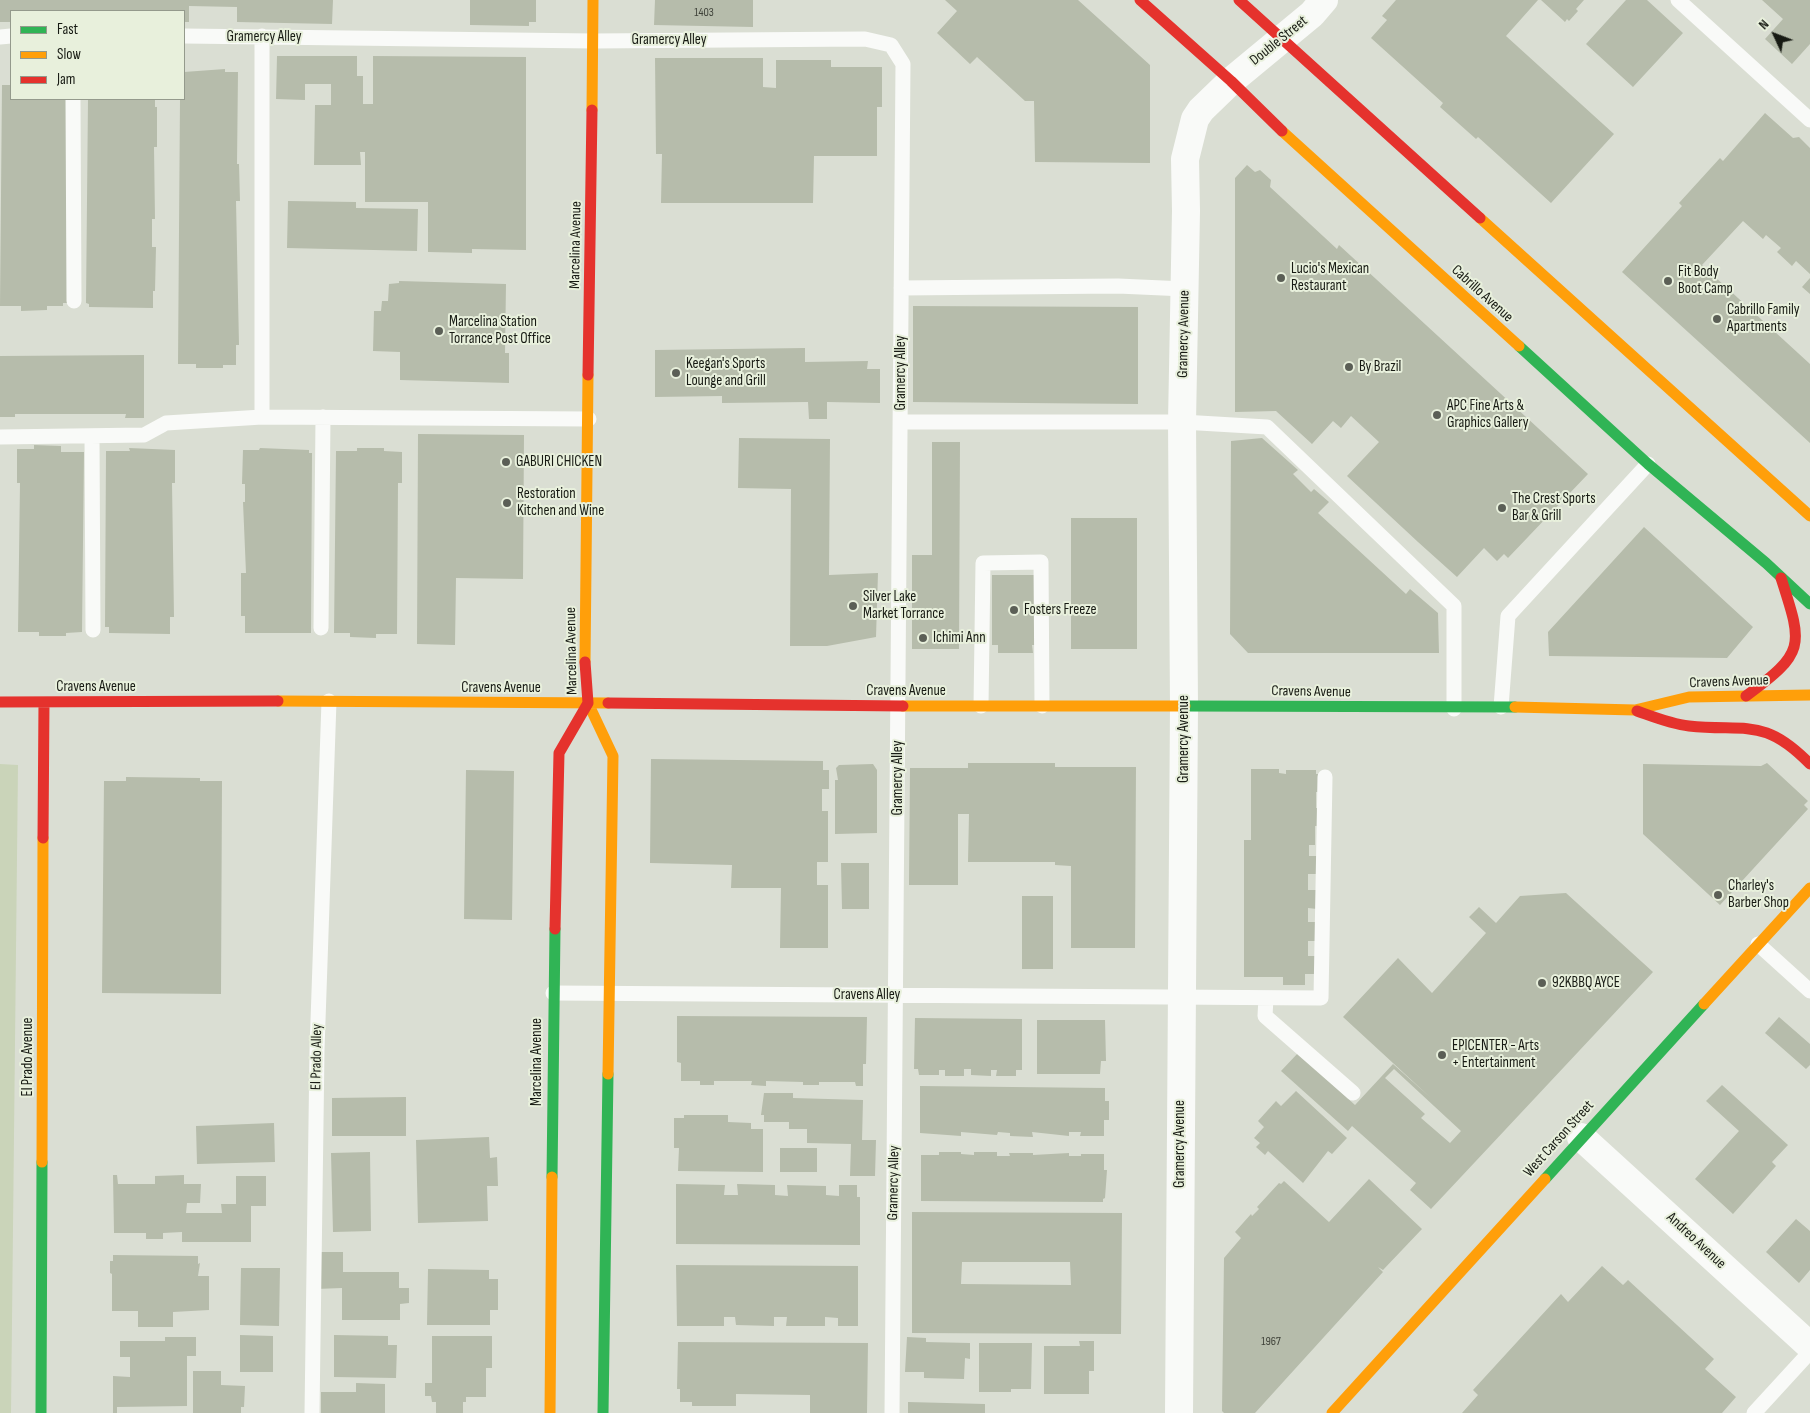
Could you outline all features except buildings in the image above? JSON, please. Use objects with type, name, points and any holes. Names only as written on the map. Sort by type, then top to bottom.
[{"type":"street","name":"Marcelina Avenue","points":[[550,1413],[553,993],[559,753],[588,702],[586,655],[593,0]]},
{"type":"street","name":"Cabrillo Avenue","points":[[1140,0],[1231,81],[1273,123],[1648,464],[1810,604]]},
{"type":"street","points":[[1239,0],[1810,516]]},
{"type":"street","name":"Double Street","points":[[1231,81],[1312,14],[1324,0]]},
{"type":"street","name":"Gramercy Avenue","points":[[1179,1413],[1184,706],[1182,422],[1185,159],[1195,119],[1231,81]]},
{"type":"street","points":[[1746,696],[1784,668],[1794,655],[1797,632],[1780,577]]},
{"type":"street","name":"Cravens Avenue","points":[[0,702],[588,702],[898,706],[1184,706],[1635,710],[1689,697],[1810,695]]},
{"type":"street","name":"El Prado Avenue","points":[[41,1413],[44,702]]},
{"type":"street","points":[[588,702],[613,756],[603,1413]]},
{"type":"street","points":[[1635,710],[1688,726],[1747,726],[1770,732],[1783,739],[1810,764]]},
{"type":"street","name":"West Carson Street","points":[[1332,1413],[1581,1137],[1810,888]]},
{"type":"street","name":"Andreo Avenue","points":[[1581,1137],[1810,1346]]},
{"type":"lane","points":[[1678,0],[1810,120]]},
{"type":"lane","name":"Gramercy Alley","points":[[185,36],[593,40],[866,39],[891,44],[903,64],[892,1413]]},
{"type":"lane","points":[[262,36],[262,417]]},
{"type":"lane","points":[[73,100],[74,301]]},
{"type":"lane","points":[[901,288],[1118,286],[1185,289]]},
{"type":"lane","points":[[0,437],[144,435],[166,423],[262,417],[589,419]]},
{"type":"lane","points":[[321,628],[323,418]]},
{"type":"lane","points":[[900,422],[1182,422],[1267,427],[1454,606],[1454,709]]},
{"type":"lane","points":[[92,436],[93,630]]},
{"type":"lane","points":[[1501,708],[1508,616],[1648,464]]},
{"type":"lane","points":[[981,706],[982,563],[1042,562],[1042,706]]},
{"type":"lane","name":"El Prado Alley","points":[[312,1413],[317,1050],[329,701]]},
{"type":"lane","name":"Cravens Alley","points":[[553,993],[1321,998],[1325,777]]},
{"type":"lane","points":[[1758,944],[1810,992]]},
{"type":"lane","points":[[1266,998],[1265,1016],[1353,1093]]},
{"type":"lane","points":[[1754,1413],[1810,1352]]},
{"type":"green space","points":[[0,764],[18,765],[11,1413],[0,1413]]},
{"type":"traffic: fast","points":[[1519,346],[1648,464],[1766,563],[1810,604]]},
{"type":"traffic: fast","points":[[1185,706],[1515,707]]},
{"type":"traffic: fast","points":[[552,1177],[555,929]]},
{"type":"traffic: fast","points":[[1545,1179],[1704,1004]]},
{"type":"traffic: fast","points":[[603,1413],[608,1074]]},
{"type":"traffic: fast","points":[[41,1413],[42,1162]]},
{"type":"traffic: slow","points":[[592,110],[593,0]]},
{"type":"traffic: slow","points":[[1282,131],[1519,346]]},
{"type":"traffic: slow","points":[[1480,218],[1810,516]]},
{"type":"traffic: slow","points":[[585,662],[588,375]]},
{"type":"traffic: slow","points":[[1515,707],[1635,710],[1689,697],[1810,695]]},
{"type":"traffic: slow","points":[[278,701],[608,703]]},
{"type":"traffic: slow","points":[[588,703],[613,756],[608,1074]]},
{"type":"traffic: slow","points":[[903,706],[1185,706]]},
{"type":"traffic: slow","points":[[42,1162],[43,838]]},
{"type":"traffic: slow","points":[[1704,1004],[1810,888]]},
{"type":"traffic: slow","points":[[550,1413],[552,1177]]},
{"type":"traffic: slow","points":[[1332,1413],[1545,1179]]},
{"type":"traffic: jam","points":[[1140,0],[1231,81],[1282,131]]},
{"type":"traffic: jam","points":[[1239,0],[1480,218]]},
{"type":"traffic: jam","points":[[588,375],[592,110]]},
{"type":"traffic: jam","points":[[1746,696],[1780,669],[1794,646],[1793,619],[1781,578]]},
{"type":"traffic: jam","points":[[555,929],[559,753],[588,703],[585,662]]},
{"type":"traffic: jam","points":[[0,702],[278,701]]},
{"type":"traffic: jam","points":[[43,838],[44,702]]},
{"type":"traffic: jam","points":[[608,703],[903,706]]},
{"type":"traffic: jam","points":[[1637,711],[1682,725],[1741,728],[1767,733],[1794,749],[1810,764]]},
{"type":"place","name":"Lucio's Mexican Restaurant","points":[[1281,278]]},
{"type":"place","name":"Fit Body Boot Camp","points":[[1668,281]]},
{"type":"place","name":"Cabrillo Family Apartments","points":[[1717,319]]},
{"type":"place","name":"Marcelina Station Torrance Post Office","points":[[439,331]]},
{"type":"place","name":"By Brazil","points":[[1349,367]]},
{"type":"place","name":"Keegan's Sports Lounge and Grill","points":[[676,373]]},
{"type":"place","name":"APC Fine Arts & Graphics Gallery","points":[[1437,415]]},
{"type":"place","name":"GABURI CHICKEN","points":[[506,462]]},
{"type":"place","name":"Restoration Kitchen and Wine","points":[[507,503]]},
{"type":"place","name":"The Crest Sports Bar & Grill","points":[[1502,508]]},
{"type":"place","name":"Silver Lake Market Torrance","points":[[853,606]]},
{"type":"place","name":"Fosters Freeze","points":[[1014,610]]},
{"type":"place","name":"Ichimi Ann","points":[[923,638]]},
{"type":"place","name":"Charley's Barber Shop","points":[[1718,895]]},
{"type":"place","name":"92KBBQ AYCE","points":[[1542,983]]},
{"type":"place","name":"EPICENTER - Arts + Entertainment","points":[[1442,1055]]}]
